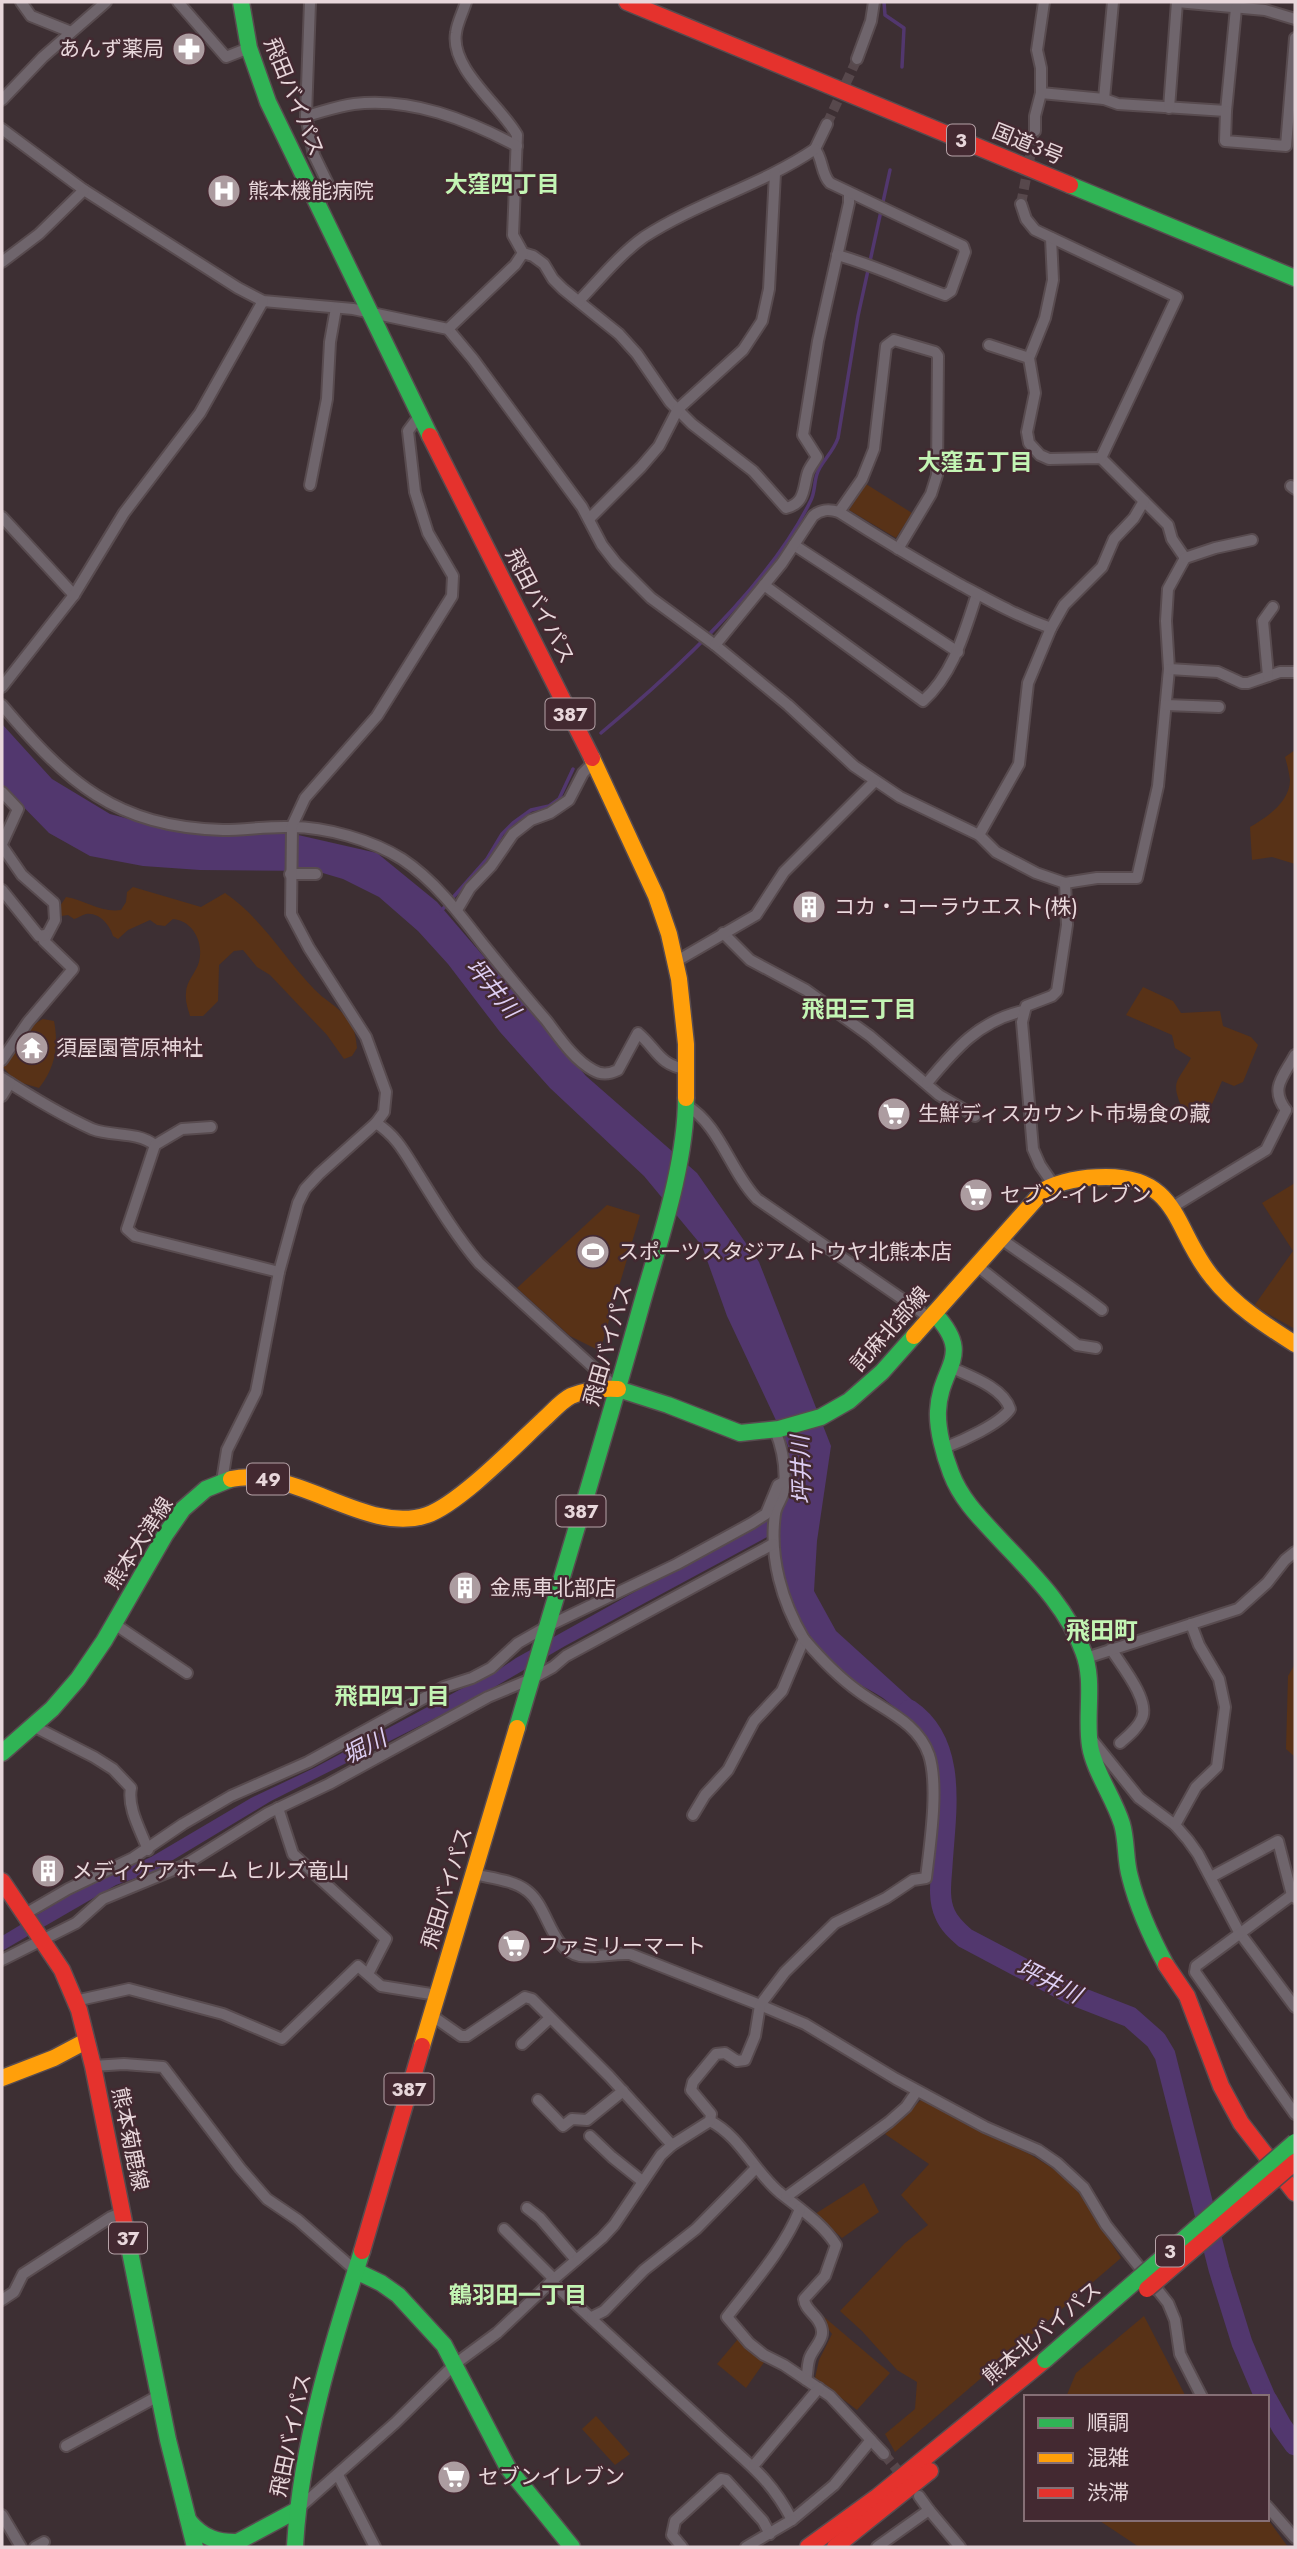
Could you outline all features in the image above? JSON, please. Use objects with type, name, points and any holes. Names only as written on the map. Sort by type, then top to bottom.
[{"type":"main road","name":"飛田バイパス","points":[[241,2],[249,48],[268,102],[420,415],[594,762],[656,895],[675,962],[686,1044],[683,1139],[668,1208],[618,1389],[336,2333],[323,2381],[297,2510],[295,2547]]},
{"type":"main road","name":"国道3号","points":[[627,2],[1295,278]]},
{"type":"main road","points":[[1053,1184],[1111,1177],[1151,1185],[1171,1208],[1202,1264],[1235,1303],[1295,1344]]},
{"type":"main road","name":"託麻北部線","points":[[618,1389],[740,1433],[777,1429],[821,1417],[868,1386],[1000,1238],[1053,1184]]},
{"type":"main road","points":[[932,1316],[947,1327],[953,1338],[950,1367],[939,1411],[951,1473],[966,1503],[1057,1602],[1086,1658],[1090,1699],[1088,1735],[1092,1758],[1109,1790],[1123,1827],[1135,1901],[1168,1968],[1188,1996],[1213,2066],[1241,2123],[1295,2193]]},
{"type":"main road","name":"49","points":[[222,1480],[265,1479],[401,1520],[422,1517],[439,1510],[457,1497],[569,1397],[601,1388],[618,1389]]},
{"type":"main road","name":"熊本大津線","points":[[2,1753],[33,1726],[78,1678],[184,1509],[193,1499],[222,1480]]},
{"type":"main road","name":"熊本菊鹿線","points":[[2,1881],[61,1970],[75,2001],[93,2066],[168,2441],[195,2547]]},
{"type":"main road","points":[[2,2078],[54,2058],[86,2041]]},
{"type":"main road","name":"熊本北バイパス","points":[[808,2547],[1048,2365],[1295,2142]]},
{"type":"main road","name":"熊本北バイパス","points":[[835,2547],[1048,2365],[1295,2162]]},
{"type":"main road","points":[[356,2271],[398,2295],[423,2319],[455,2364],[508,2468],[572,2547]]},
{"type":"main road","points":[[792,2547],[877,2497]]},
{"type":"main road","points":[[188,2521],[203,2536],[234,2545],[297,2510]]},
{"type":"street","points":[[21,2],[31,16],[71,32]]},
{"type":"street","points":[[2,100],[43,57],[106,2]]},
{"type":"street","points":[[178,2],[226,57],[249,48]]},
{"type":"street","points":[[310,2],[306,116],[314,155],[330,188],[318,205]]},
{"type":"street","points":[[466,2],[455,44],[463,66],[517,135],[513,235],[523,253],[544,264],[552,279],[619,334],[637,354],[664,395],[692,424],[753,471],[786,508],[839,512],[898,550],[977,594],[1030,621],[1051,628]]},
{"type":"street","points":[[858,59],[872,21],[874,2]]},
{"type":"street","points":[[1035,131],[1035,116],[1041,93],[1041,68],[1037,50],[1044,2]]},
{"type":"street","points":[[1104,99],[1113,2]]},
{"type":"street","points":[[1169,108],[1177,2],[1265,10],[1295,19]]},
{"type":"street","points":[[1236,8],[1226,111],[1226,141],[1286,146],[1295,38]]},
{"type":"street","points":[[1041,93],[1104,99],[1118,104],[1226,111]]},
{"type":"street","points":[[306,116],[355,104],[392,105],[446,114],[481,127],[517,146]]},
{"type":"street","points":[[579,301],[642,239],[680,217],[775,173],[815,149],[827,124]]},
{"type":"street","points":[[2,129],[84,190],[238,288],[263,301],[371,313],[448,328],[542,451],[589,519],[602,545],[631,579],[659,605],[715,645],[788,705],[854,766],[875,781],[929,812],[979,835],[996,852],[1016,864],[1065,883],[1097,878],[1137,878],[1158,786],[1169,669],[1166,621],[1168,589],[1185,558],[1252,540]]},
{"type":"street","points":[[815,149],[820,155],[826,179],[849,193],[963,246],[965,252],[951,291],[945,295],[871,265],[837,255]]},
{"type":"street","points":[[589,519],[659,446],[678,409],[743,350],[762,321],[769,289],[775,173]]},
{"type":"street","points":[[2,262],[39,234],[84,190]]},
{"type":"street","points":[[715,645],[794,545],[806,509],[808,473],[817,457],[803,435],[818,341],[849,193]]},
{"type":"street","points":[[1021,204],[1026,219],[1035,230],[1177,297],[1101,458]]},
{"type":"street","points":[[1051,238],[1053,281],[1045,318],[1029,358],[1035,393],[1027,432],[1029,443],[1040,455],[1049,459],[1101,458],[1168,525],[1172,539],[1185,558]]},
{"type":"street","points":[[448,328],[515,265],[523,253]]},
{"type":"street","points":[[2,687],[74,595],[124,513],[208,401],[263,301]]},
{"type":"street","points":[[310,485],[327,399],[330,342],[336,308]]},
{"type":"street","points":[[839,512],[862,479],[874,449],[886,346],[894,340],[936,352],[937,475],[931,494],[898,550]]},
{"type":"street","points":[[989,345],[1029,358]]},
{"type":"street","points":[[222,1480],[227,1450],[256,1392],[279,1272],[298,1203],[305,1189],[332,1161],[376,1123],[384,1112],[386,1092],[366,1037],[309,948],[291,914],[291,831],[305,798],[377,716],[452,596],[453,576],[428,533],[415,492],[408,431],[420,415]]},
{"type":"street","points":[[979,835],[1019,764],[1028,683],[1051,628],[1065,605],[1102,567],[1114,539],[1134,518],[1144,501]]},
{"type":"street","points":[[2,517],[74,595]]},
{"type":"street","points":[[794,545],[958,652]]},
{"type":"street","points":[[764,585],[923,701],[937,689],[958,652],[977,594]]},
{"type":"street","points":[[1268,676],[1264,621],[1273,607]]},
{"type":"street","points":[[1169,669],[1218,672],[1242,683],[1280,672],[1295,672]]},
{"type":"street","points":[[2,705],[57,766],[82,788],[113,806],[172,824],[221,830],[291,831],[352,837],[382,848],[429,881],[457,910],[564,1043],[593,1071],[602,1074],[618,1070],[638,1033],[664,1063],[686,1069]]},
{"type":"street","points":[[1166,705],[1219,707]]},
{"type":"street","points":[[457,910],[470,888],[492,866],[513,834],[531,820],[550,813],[569,800],[583,773],[594,762]]},
{"type":"street","points":[[675,962],[756,915],[784,872],[875,781]]},
{"type":"street","points":[[2,792],[18,809],[2,845],[22,875],[54,902],[55,920],[44,941],[73,969],[28,1022],[2,1060]]},
{"type":"street","points":[[290,871],[316,874]]},
{"type":"street","points":[[1053,1184],[1040,1166],[1033,1149],[1022,1023],[1026,1006],[1052,996],[1057,991],[1067,925],[1065,883]]},
{"type":"street","points":[[2,891],[39,936],[45,935]]},
{"type":"street","points":[[723,933],[750,960],[806,990],[849,1020],[928,1083],[939,1095],[975,1116]]},
{"type":"street","points":[[928,1083],[966,1038],[1011,1014],[1024,1011]]},
{"type":"street","points":[[1171,1208],[1266,1150],[1291,1109],[1278,1100],[1277,1088],[1295,1055]]},
{"type":"street","points":[[2,1096],[6,1080],[92,1129],[134,1135],[155,1145]]},
{"type":"street","points":[[686,1105],[706,1121],[737,1174],[757,1199],[932,1316]]},
{"type":"street","points":[[376,1123],[390,1132],[404,1150],[479,1263],[618,1389]]},
{"type":"street","points":[[211,1127],[182,1129],[155,1145],[127,1229],[130,1234],[279,1272]]},
{"type":"street","points":[[1000,1238],[1102,1310]]},
{"type":"street","points":[[976,1265],[1077,1345],[1096,1348]]},
{"type":"street","points":[[944,1447],[976,1433],[1006,1415],[1010,1409],[1005,1399],[993,1389],[950,1367]]},
{"type":"street","points":[[710,2122],[711,2114],[691,2090],[693,2082],[716,2054],[725,2053],[737,2061],[745,2060],[755,2036],[760,2005],[785,1972],[835,1923],[886,1898],[913,1880],[926,1878],[932,1791],[928,1753],[911,1727],[859,1693],[827,1666],[804,1639],[787,1605],[773,1541],[775,1510],[782,1497],[784,1482],[783,1450],[777,1429]]},
{"type":"street","points":[[26,1916],[68,1889],[148,1850],[183,1824],[231,1796],[308,1762],[444,1687],[472,1678],[491,1668],[519,1643],[677,1564],[766,1514],[778,1485],[784,1482]]},
{"type":"street","points":[[2,1960],[76,1923],[103,1899],[183,1866],[278,1808],[386,1754],[532,1675],[553,1667],[566,1656],[773,1541]]},
{"type":"street","points":[[1086,1658],[1238,1609],[1267,1583],[1295,1552]]},
{"type":"street","points":[[113,1623],[187,1673]]},
{"type":"street","points":[[1175,1825],[1196,1787],[1217,1767],[1225,1707],[1219,1679],[1199,1645],[1191,1624]]},
{"type":"street","points":[[694,1815],[705,1795],[728,1770],[754,1721],[782,1691],[804,1639]]},
{"type":"street","points":[[1111,1649],[1141,1697],[1144,1709],[1142,1719],[1120,1743]]},
{"type":"street","points":[[33,1726],[113,1769],[131,1788],[133,1810],[148,1850]]},
{"type":"street","points":[[1088,1735],[1139,1798],[1175,1825],[1188,1840],[1211,1877],[1239,1932],[1295,2007]]},
{"type":"street","points":[[278,1808],[293,1854],[386,1939],[368,1974]]},
{"type":"street","points":[[1211,1877],[1278,1841],[1281,1844],[1294,1896],[1239,1932],[1196,1966],[1195,1972],[1295,2113]]},
{"type":"street","points":[[474,1874],[524,1888],[540,1905],[555,1935],[568,1950],[581,1956],[629,1954],[805,2024],[917,2091],[985,2127],[1038,2150],[1057,2162],[1084,2188],[1106,2225],[1168,2303],[1175,2320],[1180,2354],[1201,2395]]},
{"type":"street","points":[[75,2001],[129,1989],[223,2014],[282,2039],[358,1966],[381,1986],[437,1995]]},
{"type":"street","points":[[431,2014],[461,2036],[467,2036],[525,1997],[531,2000],[623,2091],[672,2145]]},
{"type":"street","points":[[522,2044],[550,2019]]},
{"type":"street","points":[[93,2066],[124,2064],[163,2067],[267,2199],[298,2220],[356,2271]]},
{"type":"street","points":[[538,2100],[563,2126],[572,2119],[587,2120],[623,2091]]},
{"type":"street","points":[[786,2197],[889,2122],[906,2107],[917,2091]]},
{"type":"street","points":[[297,2510],[338,2475],[455,2364],[497,2333],[614,2225],[661,2155],[672,2145],[710,2122]]},
{"type":"street","points":[[710,2122],[727,2133],[756,2168],[836,2245],[825,2276],[804,2299],[804,2304],[820,2322],[822,2335],[810,2356],[806,2380]]},
{"type":"street","points":[[590,2136],[642,2181]]},
{"type":"street","points":[[592,2317],[604,2311],[644,2270],[696,2229],[756,2168]]},
{"type":"street","points":[[527,2208],[540,2218],[576,2260]]},
{"type":"street","points":[[800,2209],[794,2224],[763,2270],[727,2317],[749,2343],[764,2355],[819,2388],[850,2416],[884,2454]]},
{"type":"street","points":[[2,2300],[14,2292],[23,2274],[123,2212]]},
{"type":"street","points":[[504,2229],[552,2280],[713,2431],[754,2465],[774,2487],[792,2519]]},
{"type":"street","points":[[754,2465],[819,2388]]},
{"type":"street","points":[[66,2446],[160,2395]]},
{"type":"street","points":[[746,2547],[792,2519],[834,2485],[871,2440]]},
{"type":"street","points":[[338,2475],[375,2547]]},
{"type":"street","points":[[682,2547],[672,2535],[675,2521],[721,2479],[726,2480],[763,2521],[770,2534]]},
{"type":"street","points":[[919,2496],[960,2547]]},
{"type":"street","points":[[1269,2508],[1295,2538]]},
{"type":"street","points":[[877,2547],[929,2510]]},
{"type":"street","points":[[2,2515],[21,2547]]},
{"type":"shaded area","points":[[866,484],[912,513],[896,538],[849,510]]},
{"type":"shaded area","points":[[1295,750],[1295,864],[1272,857],[1252,860],[1250,827],[1282,802],[1290,780],[1285,757]]},
{"type":"shaded area","points":[[133,887],[201,907],[225,893],[238,902],[314,989],[347,1017],[353,1028],[357,1048],[352,1056],[344,1059],[327,1035],[243,950],[234,951],[219,965],[218,1001],[203,1016],[190,1016],[186,989],[199,962],[200,947],[195,934],[186,924],[173,919],[165,926],[150,920],[128,930],[118,939],[103,920],[95,915],[86,914],[74,919],[68,915],[61,916],[60,906],[66,897],[107,910],[121,910],[126,902],[127,892]]},
{"type":"shaded area","points":[[1143,987],[1173,1001],[1181,1013],[1220,1011],[1223,1026],[1251,1037],[1258,1045],[1243,1082],[1234,1086],[1222,1081],[1212,1104],[1189,1112],[1183,1110],[1176,1087],[1191,1058],[1175,1048],[1172,1035],[1126,1015]]},
{"type":"shaded area","points":[[43,1019],[54,1021],[56,1048],[49,1073],[39,1088],[15,1081],[3,1067],[31,1028]]},
{"type":"shaded area","points":[[1295,1183],[1295,1329],[1254,1306],[1293,1251],[1262,1203]]},
{"type":"shaded area","name":"スポーツスタジアムトウヤ北熊本店","points":[[607,1205],[640,1215],[600,1351],[570,1336],[517,1288]]},
{"type":"shaded area","points":[[1295,1664],[1295,1757],[1286,1749],[1288,1676]]},
{"type":"shaded area","points":[[921,2100],[1031,2155],[1062,2174],[1079,2193],[1121,2258],[895,2452],[885,2434],[915,2409],[917,2382],[897,2370],[840,2311],[905,2243],[928,2225],[901,2195],[929,2164],[885,2134]]},
{"type":"shaded area","points":[[864,2183],[879,2212],[842,2238],[815,2214]]},
{"type":"shaded area","points":[[810,2305],[890,2373],[857,2410],[815,2378],[819,2360],[832,2334]]},
{"type":"shaded area","points":[[1144,2316],[1185,2395],[1067,2395],[1076,2373]]},
{"type":"shaded area","points":[[738,2339],[765,2361],[746,2388],[717,2364]]},
{"type":"shaded area","points":[[596,2416],[630,2454],[615,2465],[582,2429]]},
{"type":"shaded area","points":[[1100,2521],[1269,2521],[1288,2547],[1139,2547]]},
{"type":"water","name":"堀川","points":[[2,724],[52,779],[110,814],[178,832],[285,832],[377,853],[437,902],[586,1076],[697,1173],[759,1262],[831,1446],[817,1541],[814,1591],[836,1631],[933,1719],[924,1734],[883,1698],[839,1670],[820,1651],[801,1622],[788,1591],[779,1538],[769,1536],[565,1646],[479,1696],[271,1801],[153,1872],[116,1885],[2,1951],[2,1936],[75,1892],[151,1857],[251,1798],[491,1675],[516,1658],[726,1541],[783,1506],[788,1500],[788,1446],[727,1316],[702,1246],[644,1176],[550,1088],[500,1032],[448,964],[418,931],[379,897],[343,879],[316,871],[200,870],[143,866],[90,856],[49,833],[2,785]]},
{"type":"waterway","points":[[884,2],[885,15],[904,28],[902,67]]},
{"type":"waterway","points":[[601,733],[688,655],[746,595],[793,532],[811,500],[819,470],[838,438],[858,316],[890,170]]},
{"type":"waterway","points":[[441,911],[487,859],[502,834],[513,823],[531,810],[549,806],[559,799],[573,769]]},
{"type":"waterway","name":"坪井川","points":[[909,1710],[925,1724],[936,1741],[942,1761],[946,1803],[941,1896],[943,1908],[951,1924],[965,1938],[1071,1994],[1130,2017],[1156,2040],[1165,2055],[1219,2269],[1242,2343],[1264,2395]]},
{"type":"waterway","name":"坪井川","points":[[1269,2404],[1295,2445]]},
{"type":"tunnel","points":[[827,124],[857,59]]},
{"type":"tunnel","points":[[1021,204],[1035,131]]},
{"type":"tunnel","points":[[884,2454],[904,2478]]},
{"type":"traffic: fast","points":[[241,2],[249,48],[268,102],[430,436]]},
{"type":"traffic: fast","points":[[1070,185],[1295,278]]},
{"type":"traffic: fast","points":[[517,1728],[662,1232],[681,1151],[686,1098]]},
{"type":"traffic: fast","points":[[934,1313],[946,1328],[954,1351],[940,1395],[938,1411],[940,1434],[948,1466],[959,1490],[970,1505],[1044,1588],[1076,1634],[1087,1662],[1092,1755],[1122,1824],[1128,1871],[1137,1900],[1166,1965]]},
{"type":"traffic: fast","points":[[618,1389],[740,1433],[779,1429],[821,1417],[849,1401],[882,1372],[914,1336]]},
{"type":"traffic: fast","points":[[2,1753],[52,1709],[78,1679],[104,1641],[183,1509],[206,1489],[231,1479]]},
{"type":"traffic: fast","points":[[1045,2360],[1295,2142]]},
{"type":"traffic: fast","points":[[125,2227],[168,2440],[195,2547]]},
{"type":"traffic: fast","points":[[295,2547],[310,2435],[329,2360],[362,2251]]},
{"type":"traffic: fast","points":[[356,2271],[398,2295],[444,2345],[508,2468],[572,2547]]},
{"type":"traffic: fast","points":[[228,2547],[297,2510]]},
{"type":"traffic: fast","points":[[189,2521],[200,2532],[212,2538],[225,2542],[240,2542]]},
{"type":"traffic: slow","points":[[592,758],[656,896],[669,934],[679,979],[686,1044],[686,1098]]},
{"type":"traffic: slow","points":[[914,1336],[1044,1190],[1074,1180],[1106,1177],[1130,1179],[1148,1186],[1162,1197],[1212,1277],[1230,1297],[1295,1344]]},
{"type":"traffic: slow","points":[[231,1479],[255,1477],[280,1482],[380,1516],[404,1519],[427,1515],[471,1487],[567,1398],[588,1391],[618,1389]]},
{"type":"traffic: slow","points":[[422,2046],[517,1728]]},
{"type":"traffic: slow","points":[[2,2078],[54,2058],[86,2041]]},
{"type":"traffic: jam","points":[[627,2],[1070,185]]},
{"type":"traffic: jam","points":[[430,436],[592,758]]},
{"type":"traffic: jam","points":[[2,1881],[62,1970],[79,2010],[125,2227]]},
{"type":"traffic: jam","points":[[1166,1965],[1187,1996],[1221,2086],[1241,2123],[1295,2193]]},
{"type":"traffic: jam","points":[[362,2251],[422,2046]]},
{"type":"traffic: jam","points":[[1147,2289],[1295,2162]]},
{"type":"traffic: jam","points":[[808,2547],[877,2497],[1045,2360]]},
{"type":"traffic: jam","points":[[835,2547],[930,2471]]},
{"type":"place","name":"あんず薬局","points":[[189,49]]},
{"type":"place","name":"熊本機能病院","points":[[224,191]]},
{"type":"place","name":"コカ・コーラウエスト(株)","points":[[809,907]]},
{"type":"place","name":"須屋園菅原神社","points":[[32,1048]]},
{"type":"place","name":"生鮮ディスカウント市場食の藏","points":[[894,1114]]},
{"type":"place","name":"セブン-イレブン","points":[[976,1195]]},
{"type":"place","name":"スポーツスタジアムトウヤ北熊本店","points":[[593,1252]]},
{"type":"place","name":"金馬車北部店","points":[[465,1588]]},
{"type":"place","name":"メディケアホーム ヒルズ竜山","points":[[48,1871]]},
{"type":"place","name":"ファミリーマート","points":[[514,1946]]},
{"type":"place","name":"セブンイレブン","points":[[454,2477]]},
{"type":"district","name":"大窪四丁目","points":[[502,184]]},
{"type":"district","name":"大窪五丁目","points":[[975,462]]},
{"type":"district","name":"飛田三丁目","points":[[859,1009]]},
{"type":"district","name":"飛田町","points":[[1102,1630]]},
{"type":"district","name":"飛田四丁目","points":[[392,1696]]},
{"type":"district","name":"鶴羽田一丁目","points":[[518,2295]]}]
